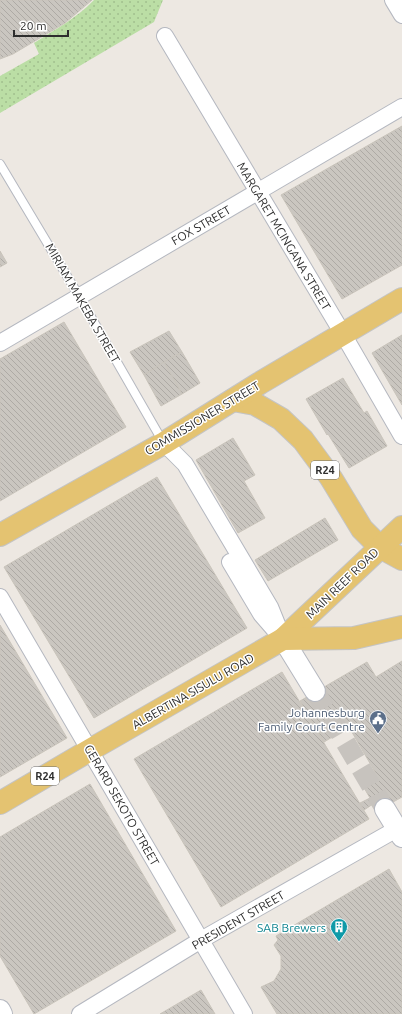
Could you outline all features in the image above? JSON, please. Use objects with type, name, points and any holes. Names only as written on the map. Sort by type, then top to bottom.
[{"type":"main road","name":"COMMISSIONER STREET","points":[[0,535],[164,443],[260,382],[402,299]]},
{"type":"main road","name":"R24","points":[[233,400],[255,404],[281,419],[303,440],[331,478],[362,529],[380,547],[402,559]]},
{"type":"main road","name":"MAIN REEF ROAD","points":[[283,640],[402,527]]},
{"type":"main road","name":"ALBERTINA SISULU ROAD","points":[[0,803],[283,640],[354,638],[402,627]]},
{"type":"street","points":[[393,0],[402,15]]},
{"type":"street","name":"MARGARET MCINGANA STREET","points":[[164,36],[343,334],[402,436]]},
{"type":"street","name":"FOX STREET","points":[[0,343],[402,107]]},
{"type":"street","name":"MIRIAM MAKEBA STREET","points":[[164,443],[184,482],[261,614],[283,640],[315,691]]},
{"type":"street","name":"GERARD SEKOTO STREET","points":[[0,597],[244,1014]]},
{"type":"street","points":[[385,809],[400,830]]},
{"type":"street","name":"PRESIDENT STREET","points":[[80,1014],[201,940],[400,830]]},
{"type":"street","points":[[0,1010],[2,1014]]},
{"type":"lane","name":"MIRIAM MAKEBA STREET","points":[[0,164],[79,296],[164,443]]},
{"type":"green space","points":[[94,0],[163,0],[154,22],[0,113],[0,76],[39,54],[34,43],[73,18]]},
{"type":"building","points":[[0,0],[92,0],[65,23],[13,54],[0,59]]},
{"type":"building","points":[[402,126],[402,265],[342,299],[281,195]]},
{"type":"building","points":[[0,251],[7,263],[0,267]]},
{"type":"building","points":[[64,322],[126,427],[0,501],[0,359]]},
{"type":"building","points":[[169,331],[182,352],[144,375],[130,352]]},
{"type":"building","points":[[402,335],[402,405],[372,353]]},
{"type":"building","points":[[182,352],[200,383],[182,394],[164,362]]},
{"type":"building","points":[[164,362],[182,394],[161,406],[144,375]]},
{"type":"building","points":[[343,378],[364,413],[367,411],[387,446],[349,468],[328,434],[327,435],[306,399]]},
{"type":"building","points":[[233,438],[255,475],[244,481],[265,518],[238,533],[196,460]]},
{"type":"building","points":[[157,477],[247,628],[94,718],[4,567]]},
{"type":"building","points":[[325,518],[338,540],[268,581],[255,560]]},
{"type":"building","points":[[0,625],[67,738],[0,777]]},
{"type":"building","name":"Johannesburg Family Court Centre","points":[[402,661],[402,797],[377,811],[373,804],[364,810],[360,803],[370,798],[360,781],[375,772],[349,727],[324,742],[300,701],[367,662],[376,677]]},
{"type":"building","points":[[282,672],[369,819],[221,907],[134,759]]},
{"type":"building","points":[[90,784],[176,931],[34,1014],[0,956],[0,837]]},
{"type":"building","name":"SAB Brewers","points":[[389,869],[402,892],[402,1014],[277,1014],[261,987],[274,981],[281,969],[281,956],[274,945],[278,940],[276,936]]},
{"type":"building","points":[[201,990],[215,1014],[160,1014]]},
{"type":"tunnel","points":[[315,691],[385,809]]},
{"type":"place","name":"Johannesburg Family Court Centre","points":[[378,734]]},
{"type":"place","name":"SAB Brewers","points":[[339,942]]}]
